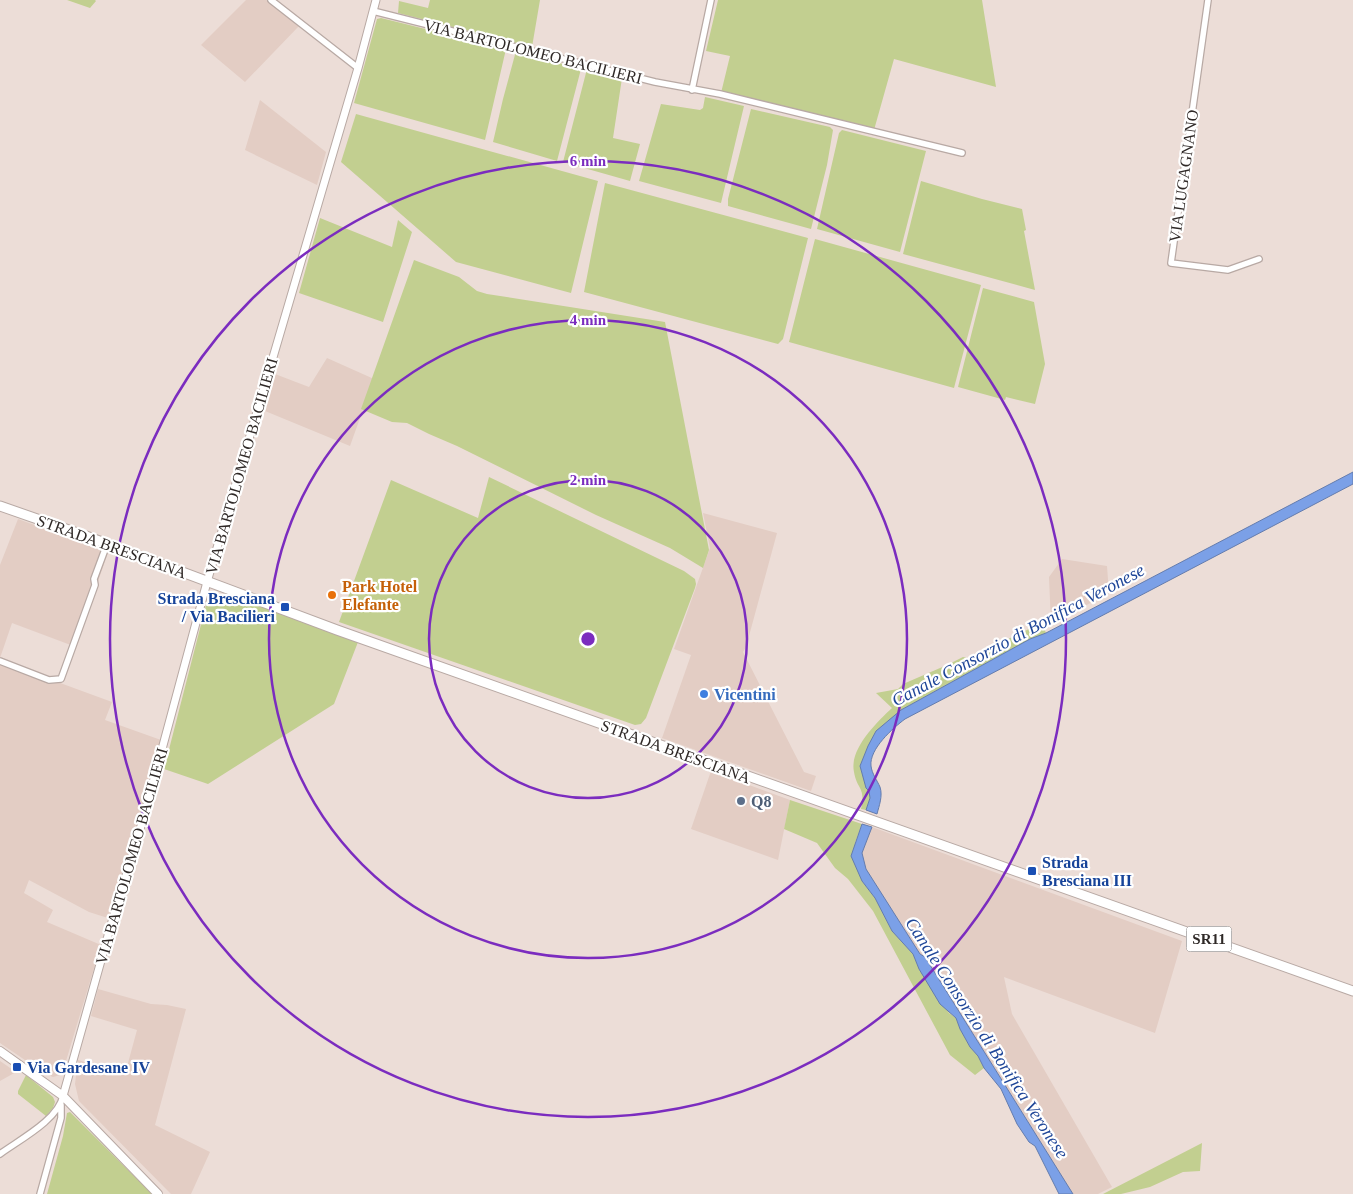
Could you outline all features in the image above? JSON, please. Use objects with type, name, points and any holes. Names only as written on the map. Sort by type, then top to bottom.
[{"type":"main road","name":"STRADA BRESCIANA","points":[[0,506],[337,630],[1353,991]]},
{"type":"main road","points":[[0,1051],[63,1096],[158,1194]]},
{"type":"street","points":[[271,0],[358,68]]},
{"type":"street","name":"VIA BARTOLOMEO BACILIERI","points":[[63,1096],[144,816],[207,582],[358,68],[376,0]]},
{"type":"street","points":[[692,90],[711,0]]},
{"type":"street","name":"VIA LUGAGNANO","points":[[1208,0],[1171,263],[1228,270],[1259,259]]},
{"type":"street","name":"VIA BARTOLOMEO BACILIERI","points":[[373,11],[655,82],[720,94],[962,153]]},
{"type":"street","name":"STRADA BRESCIANA","points":[[0,660],[48,680],[61,679],[95,584],[94,579],[107,544]]},
{"type":"street","points":[[40,1194],[61,1118],[63,1096]]},
{"type":"street","points":[[0,1154],[48,1119],[61,1105]]},
{"type":"shaded area","points":[[246,0],[266,0],[299,26],[245,82],[201,45]]},
{"type":"shaded area","points":[[260,100],[326,152],[317,185],[245,150]]},
{"type":"shaded area","points":[[327,358],[374,379],[350,446],[265,411],[275,374],[309,387]]},
{"type":"shaded area","points":[[703,513],[777,533],[746,647],[743,652],[804,772],[816,776],[811,791],[662,738],[691,655],[674,649],[710,548]]},
{"type":"shaded area","points":[[18,519],[108,552],[76,647],[12,623],[0,658],[0,565]]},
{"type":"shaded area","points":[[1062,559],[1107,566],[1109,593],[1051,624],[1049,577]]},
{"type":"shaded area","points":[[0,658],[112,702],[105,720],[161,740],[111,919],[89,912],[29,880],[24,893],[53,910],[47,922],[101,945],[63,1071],[60,1075],[53,1077],[0,1043]]},
{"type":"shaded area","points":[[711,771],[790,800],[778,860],[691,829]]},
{"type":"shaded area","points":[[872,827],[1182,941],[1155,1033],[1004,977],[1012,1014],[1112,1187],[1098,1194],[1073,1194],[925,957],[920,954],[866,869],[862,853]]},
{"type":"shaded area","points":[[98,989],[151,1004],[186,1009],[155,1125],[210,1152],[191,1194],[171,1194],[79,1101],[75,1084],[78,1060],[125,1074],[137,1030],[91,1016]]},
{"type":"shaded area","points":[[0,1061],[16,1072],[0,1081]]},
{"type":"green space","points":[[67,0],[95,0],[96,1],[90,8]]},
{"type":"green space","points":[[430,0],[540,0],[532,47],[398,13],[399,1],[428,8]]},
{"type":"green space","points":[[718,0],[982,0],[996,87],[894,59],[874,130],[721,93],[730,56],[706,51]]},
{"type":"green space","points":[[381,18],[506,49],[485,140],[354,103],[377,19]]},
{"type":"green space","points":[[516,51],[581,69],[557,161],[493,142]]},
{"type":"green space","points":[[587,69],[622,78],[613,138],[640,144],[630,181],[563,162]]},
{"type":"green space","points":[[705,97],[744,106],[721,203],[639,181],[661,104],[700,110],[703,108]]},
{"type":"green space","points":[[751,109],[830,127],[833,130],[827,165],[811,229],[728,206],[728,199]]},
{"type":"green space","points":[[356,114],[598,181],[571,293],[456,262],[341,162]]},
{"type":"green space","points":[[842,130],[926,151],[900,252],[817,229],[839,133]]},
{"type":"green space","points":[[921,181],[1022,209],[1026,230],[1024,231],[1035,290],[903,254]]},
{"type":"green space","points":[[605,183],[808,238],[783,339],[778,344],[584,292]]},
{"type":"green space","points":[[320,218],[392,247],[398,220],[412,232],[383,322],[299,293]]},
{"type":"green space","points":[[815,239],[981,285],[954,388],[789,342]]},
{"type":"green space","points":[[414,260],[459,277],[477,291],[487,294],[665,322],[709,550],[703,568],[670,548],[596,515],[457,446],[407,423],[392,422],[361,409]]},
{"type":"green space","points":[[983,288],[1034,302],[1045,364],[1035,404],[1006,397],[1005,400],[958,387]]},
{"type":"green space","points":[[489,477],[684,571],[695,579],[695,588],[646,718],[641,724],[635,725],[339,622],[391,480],[478,518]]},
{"type":"green space","points":[[219,595],[229,595],[358,642],[334,704],[208,784],[164,769],[206,605],[212,598]]},
{"type":"green space","points":[[1035,624],[1042,624],[1046,633],[1030,639],[901,710],[868,746],[870,798],[866,810],[861,809],[862,792],[854,772],[856,754],[866,737],[892,708],[876,693],[898,689],[903,684],[963,657],[978,659],[989,648],[1027,630]]},
{"type":"green space","points":[[790,800],[862,824],[855,843],[862,881],[875,898],[892,931],[913,954],[919,969],[949,1013],[956,1018],[970,1047],[978,1056],[984,1068],[975,1075],[950,1055],[873,911],[848,879],[835,868],[817,843],[784,829]]},
{"type":"green space","points":[[26,1075],[53,1097],[55,1102],[53,1108],[46,1116],[18,1094]]},
{"type":"green space","points":[[70,1112],[152,1194],[47,1194],[63,1136],[67,1113]]},
{"type":"green space","points":[[1202,1143],[1200,1171],[1183,1172],[1150,1187],[1121,1194],[1103,1194]]},
{"type":"water","points":[[1353,472],[1353,484],[905,719],[888,733],[871,759],[873,774],[880,787],[881,797],[877,814],[866,810],[870,798],[860,766],[876,731],[901,710],[1030,639],[1046,633]]},
{"type":"water","points":[[862,824],[872,827],[862,853],[866,869],[920,954],[925,957],[1073,1194],[1059,1194],[1035,1146],[1029,1142],[1017,1124],[1001,1089],[970,1047],[956,1018],[940,1004],[919,969],[913,954],[892,931],[875,898],[862,881],[851,856]]},
{"type":"place","name":"Park Hotel Elefante","points":[[332,595]]},
{"type":"place","name":"Strada Bresciana / Via Bacilieri","points":[[285,607]]},
{"type":"place","name":"Vicentini","points":[[704,694]]},
{"type":"place","name":"Q8","points":[[741,801]]},
{"type":"place","name":"Strada Bresciana III","points":[[1032,871]]},
{"type":"place","name":"Via Gardesane IV","points":[[17,1067]]},
{"type":"water label","name":"Canale Consorzio di Bonifica Veronese","points":[[1018,635]]},
{"type":"water label","name":"Canale Consorzio di Bonifica Veronese","points":[[987,1038]]}]
